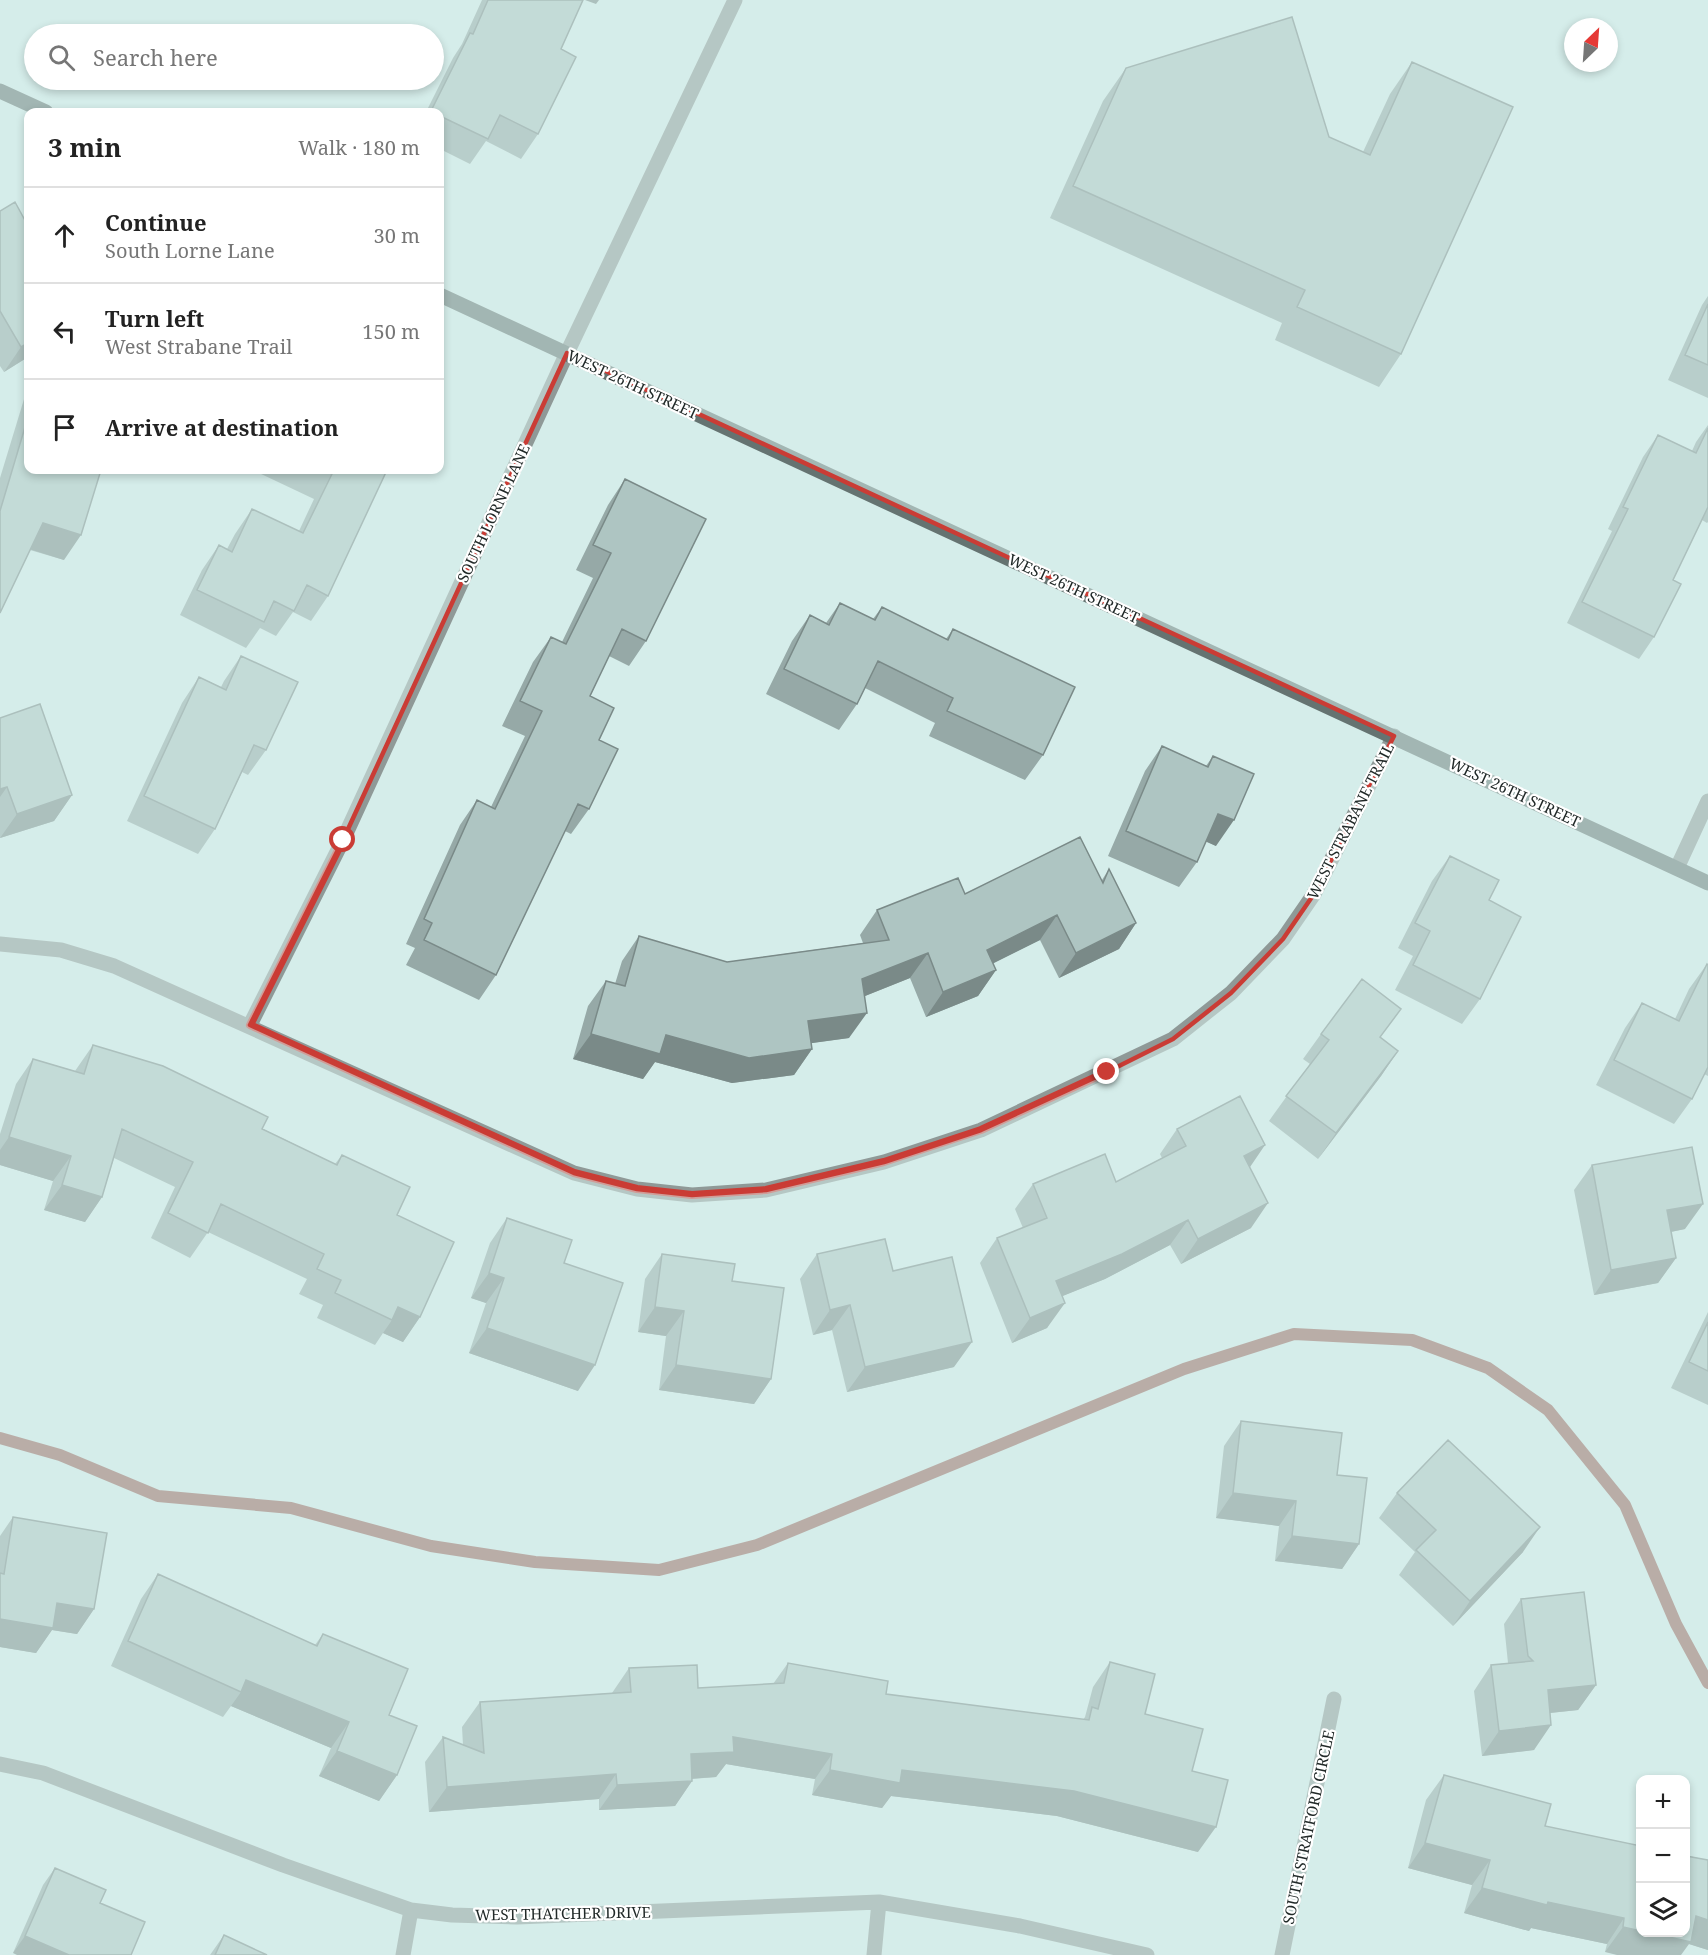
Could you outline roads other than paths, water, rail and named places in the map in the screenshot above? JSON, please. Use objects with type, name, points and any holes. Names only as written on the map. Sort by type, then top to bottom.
[{"type":"main road","points":[[0,91],[37,108]]},
{"type":"main road","name":"WEST 26TH STREET","points":[[444,297],[1708,883]]},
{"type":"street","name":"SOUTH LORNE LANE","points":[[250,1025],[343,840],[567,353],[735,0]]},
{"type":"street","name":"WEST STRABANE TRAIL","points":[[0,944],[61,950],[114,966],[250,1025],[574,1173],[637,1189],[692,1195],[766,1190],[884,1162],[981,1130],[1173,1039],[1232,993],[1283,939],[1314,894],[1394,736]]},
{"type":"street","points":[[1677,868],[1708,801]]},
{"type":"street","name":"SOUTH STRATFORD CIRCLE","points":[[1282,1955],[1334,1699]]},
{"type":"street","name":"WEST THATCHER DRIVE","points":[[0,1764],[43,1773],[251,1853],[411,1910],[452,1915],[517,1917],[879,1902],[1020,1926],[1148,1955]]},
{"type":"street","points":[[874,1955],[879,1902]]},
{"type":"street","points":[[403,1955],[411,1910]]},
{"type":"waterway","points":[[0,1438],[60,1455],[158,1496],[291,1508],[431,1546],[535,1562],[659,1570],[757,1545],[1184,1369],[1294,1334],[1412,1340],[1488,1368],[1548,1410],[1625,1505],[1676,1624],[1708,1683]]}]
